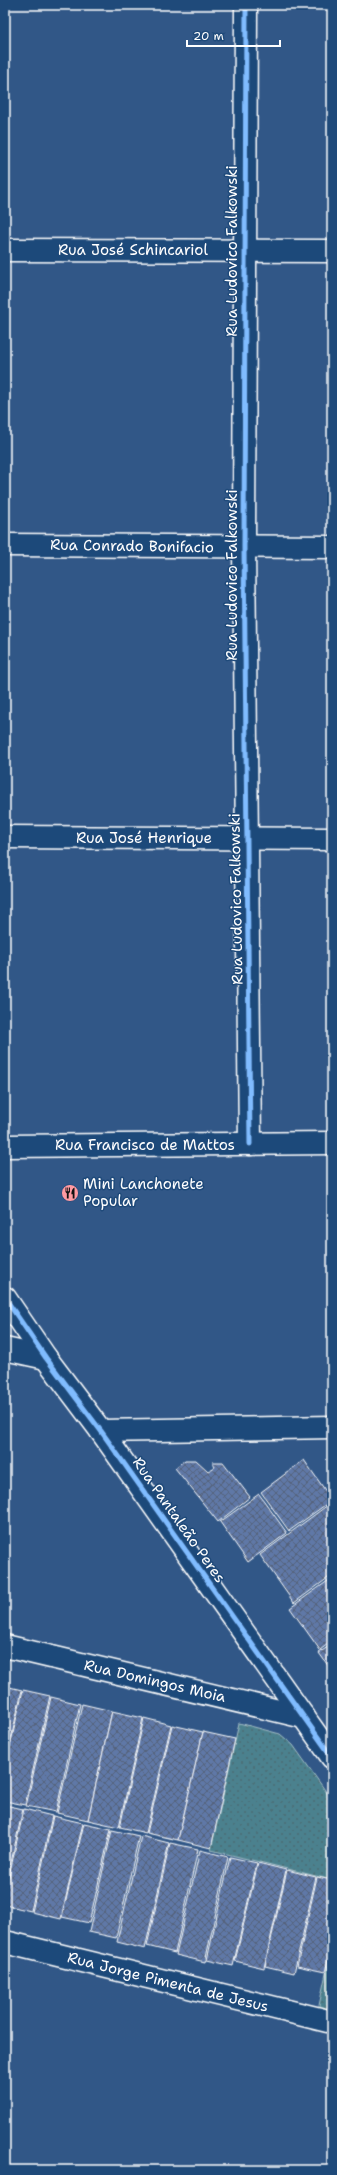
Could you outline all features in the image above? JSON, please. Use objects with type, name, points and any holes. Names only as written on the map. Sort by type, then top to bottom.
[{"type":"street","name":"Rua Ludovico Falkowski","points":[[246,5],[244,547],[250,1144]]},
{"type":"street","name":"Rua José Schincariol","points":[[5,250],[332,250]]},
{"type":"street","name":"Rua Conrado Bonifacio","points":[[5,545],[332,547]]},
{"type":"street","name":"Rua José Henrique","points":[[5,837],[332,839]]},
{"type":"street","name":"Rua Francisco de Mattos","points":[[5,1146],[332,1143]]},
{"type":"street","name":"Rua Pantaleão Peres","points":[[5,1298],[46,1358],[101,1431],[332,1757]]},
{"type":"street","points":[[5,1349],[46,1358]]},
{"type":"street","points":[[101,1431],[332,1427]]},
{"type":"street","name":"Rua Domingos Moia","points":[[5,1646],[304,1716]]},
{"type":"street","name":"Rua Jorge Pimenta de Jesus","points":[[5,1942],[332,2022]]},
{"type":"green space","points":[[239,1723],[280,1734],[293,1745],[332,1800],[332,1880],[211,1850]]},
{"type":"green space","points":[[332,1946],[332,2012],[318,2010]]},
{"type":"building","points":[[185,1460],[196,1460],[208,1471],[215,1467],[212,1462],[223,1462],[250,1497],[218,1522],[175,1468]]},
{"type":"building","points":[[304,1460],[332,1500],[289,1531],[261,1492]]},
{"type":"building","points":[[259,1494],[287,1533],[248,1562],[220,1522]]},
{"type":"building","points":[[332,1502],[332,1575],[294,1603],[260,1555]]},
{"type":"building","points":[[332,1578],[332,1641],[320,1650],[290,1608]]},
{"type":"building","points":[[332,1644],[332,1671],[319,1653]]},
{"type":"building","points":[[5,1686],[22,1690],[5,1766]]},
{"type":"building","points":[[23,1690],[50,1696],[25,1805],[5,1801],[5,1768]]},
{"type":"building","points":[[51,1697],[80,1704],[56,1812],[26,1806]]},
{"type":"building","points":[[82,1704],[112,1711],[88,1820],[57,1813]]},
{"type":"building","points":[[112,1711],[143,1718],[119,1827],[88,1820]]},
{"type":"building","points":[[144,1718],[171,1725],[146,1833],[120,1827]]},
{"type":"building","points":[[172,1725],[203,1732],[178,1840],[147,1833]]},
{"type":"building","points":[[203,1732],[235,1739],[211,1848],[178,1840]]},
{"type":"building","points":[[5,1805],[23,1809],[5,1889]]},
{"type":"building","points":[[24,1809],[52,1816],[31,1911],[5,1905],[5,1894]]},
{"type":"building","points":[[53,1816],[83,1823],[61,1919],[32,1912]]},
{"type":"building","points":[[84,1823],[111,1829],[89,1923],[62,1917]]},
{"type":"building","points":[[112,1830],[139,1836],[116,1938],[89,1932]]},
{"type":"building","points":[[141,1836],[169,1843],[145,1949],[117,1942]]},
{"type":"building","points":[[170,1843],[198,1849],[175,1953],[147,1946]]},
{"type":"building","points":[[200,1850],[228,1857],[205,1962],[176,1955]]},
{"type":"building","points":[[230,1857],[257,1863],[233,1966],[207,1960]]},
{"type":"building","points":[[258,1863],[286,1870],[264,1968],[235,1961]]},
{"type":"building","points":[[287,1870],[316,1877],[294,1973],[265,1966]]},
{"type":"building","points":[[317,1877],[332,1880],[332,1943],[325,1972],[297,1966]]},
{"type":"cycle path","points":[[246,5],[244,547],[250,1144]]},
{"type":"cycle path","points":[[5,1298],[46,1358],[101,1431],[332,1757]]},
{"type":"place","name":"Mini Lanchonete Popular","points":[[70,1193]]}]
